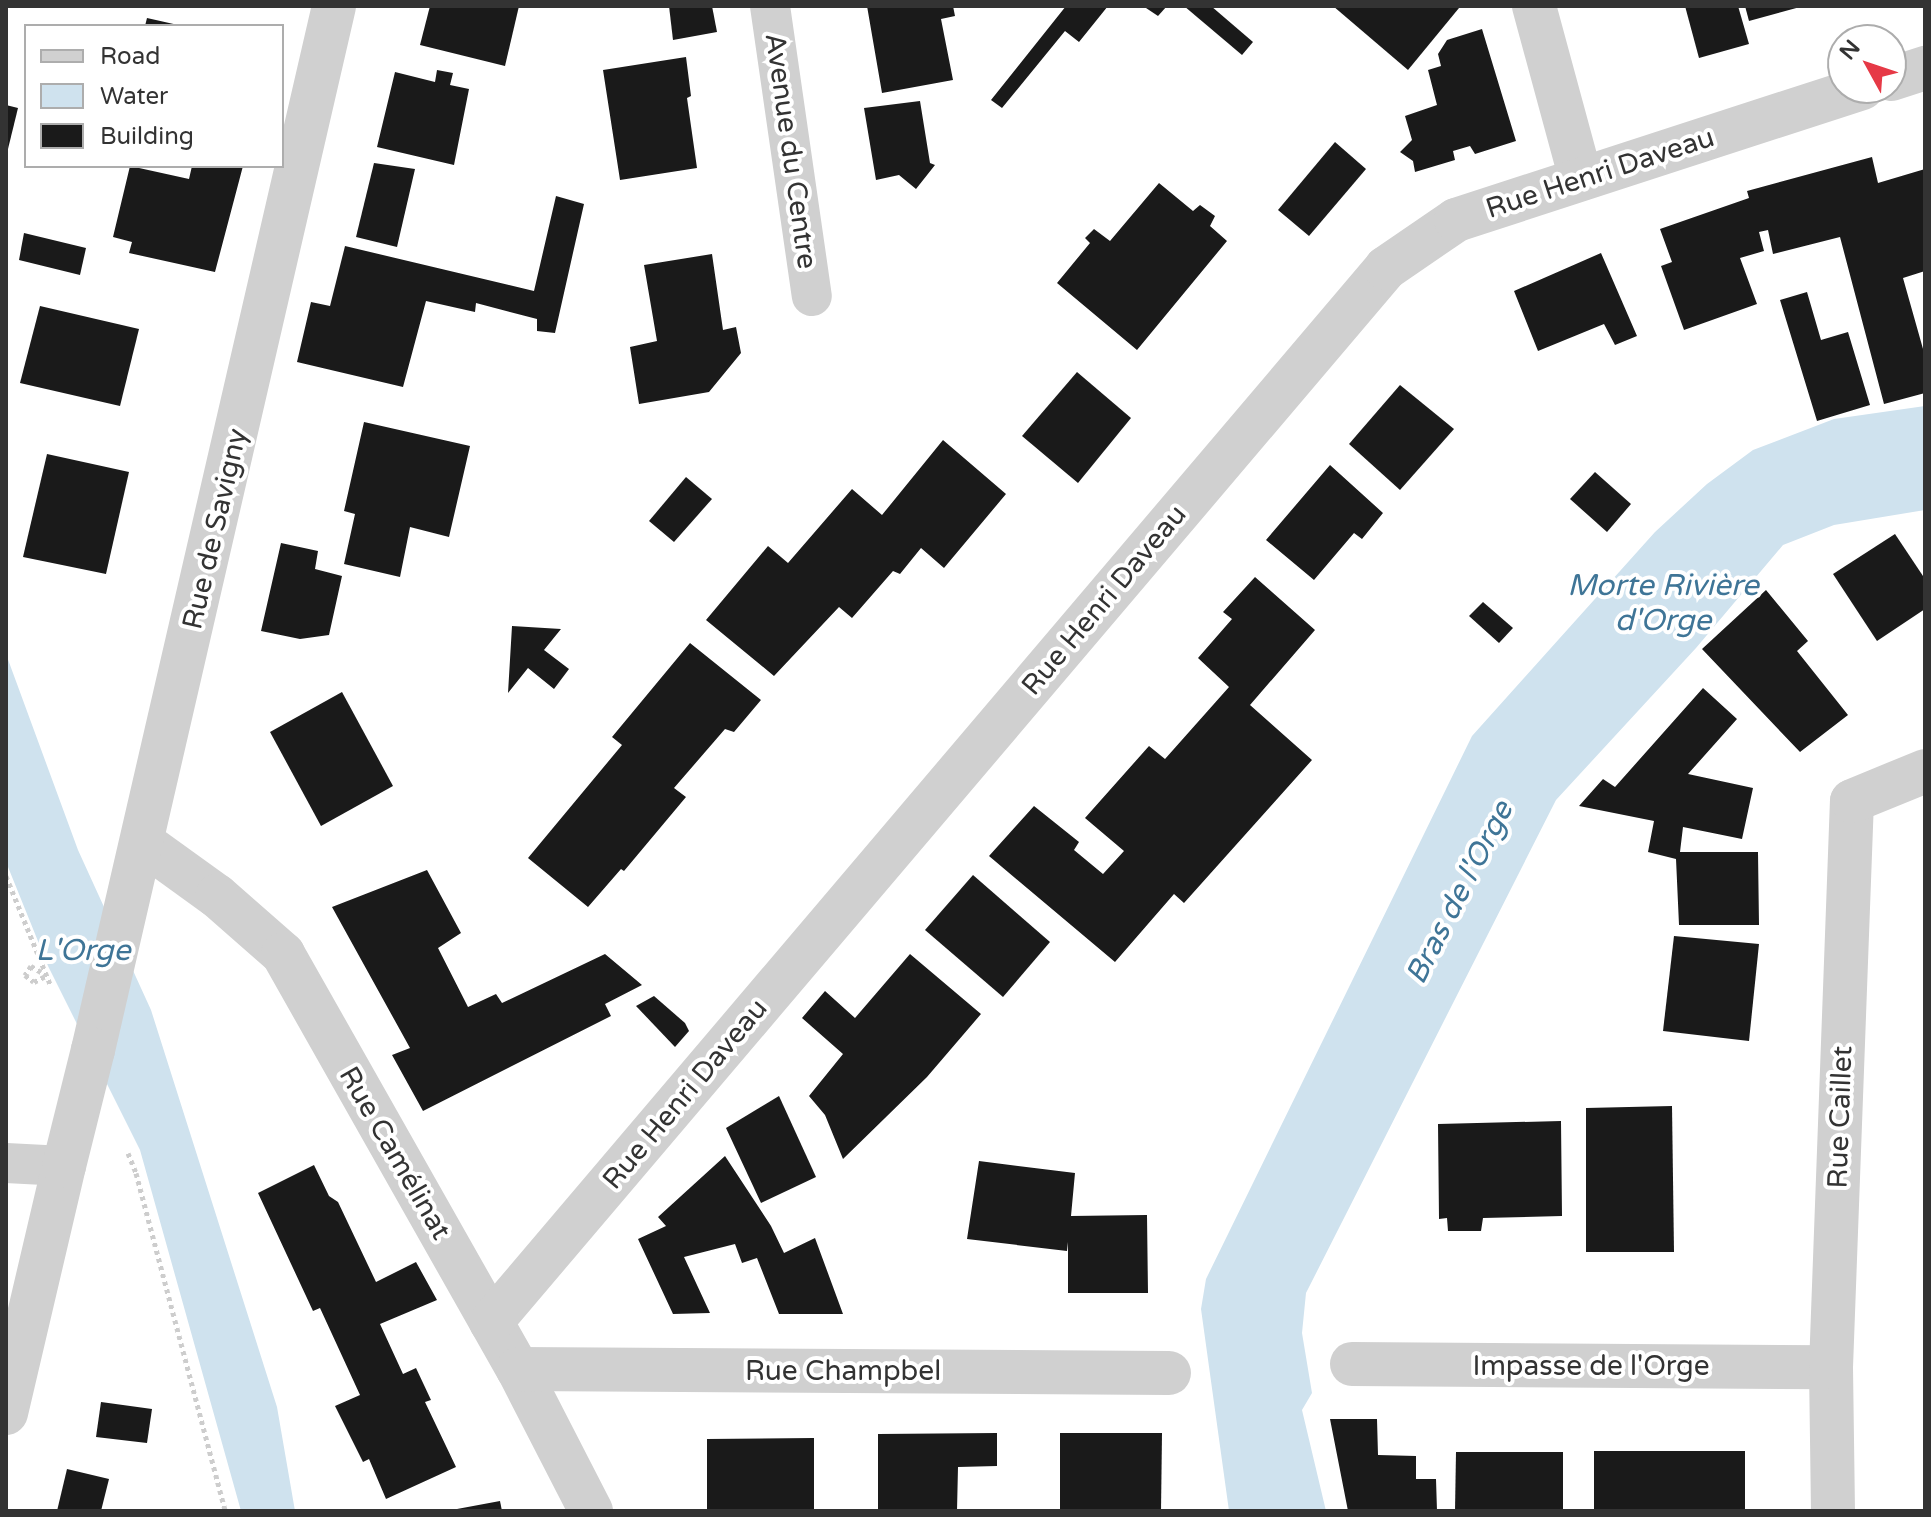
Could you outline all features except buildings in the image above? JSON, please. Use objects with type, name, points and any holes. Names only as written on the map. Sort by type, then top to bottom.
[{"type":"street","name":"Rue de Savigny","points":[[6,1413],[118,946],[334,6]]},
{"type":"street","points":[[1534,6],[1581,179]]},
{"type":"street","name":"Rue Henri Daveau","points":[[491,1322],[1386,268],[1456,220],[1827,99]]},
{"type":"street","name":"Rue Caillet","points":[[1833,1511],[1831,1367],[1852,801],[1925,771]]},
{"type":"street","name":"Rue Camélinat","points":[[142,842],[217,896],[283,954],[518,1369],[591,1511]]},
{"type":"street","name":"Impasse de l'Orge","points":[[1352,1364],[1831,1367]]},
{"type":"street","name":"Rue Champbel","points":[[518,1369],[1169,1373]]},
{"type":"lane","name":"Avenue du Centre","points":[[770,6],[812,296]]},
{"type":"lane","points":[[6,1163],[64,1166]]},
{"type":"path","points":[[6,876],[43,974],[51,987]]},
{"type":"path","points":[[123,1144],[136,1173],[225,1511]]},
{"type":"water","name":"Morte Rivière d'Orge","points":[[1925,406],[1925,510],[1834,525],[1783,545],[1696,648],[1556,800],[1306,1293],[1302,1333],[1312,1393],[1302,1410],[1326,1511],[1229,1511],[1201,1309],[1206,1279],[1472,736],[1655,532],[1707,484],[1753,450],[1834,419]]},
{"type":"water","name":"L'Orge","points":[[6,654],[78,850],[151,1010],[277,1407],[295,1511],[241,1511],[140,1150],[48,966],[6,862]]},
{"type":"water label","name":"Bras de l'Orge","points":[[1460,893]]}]
